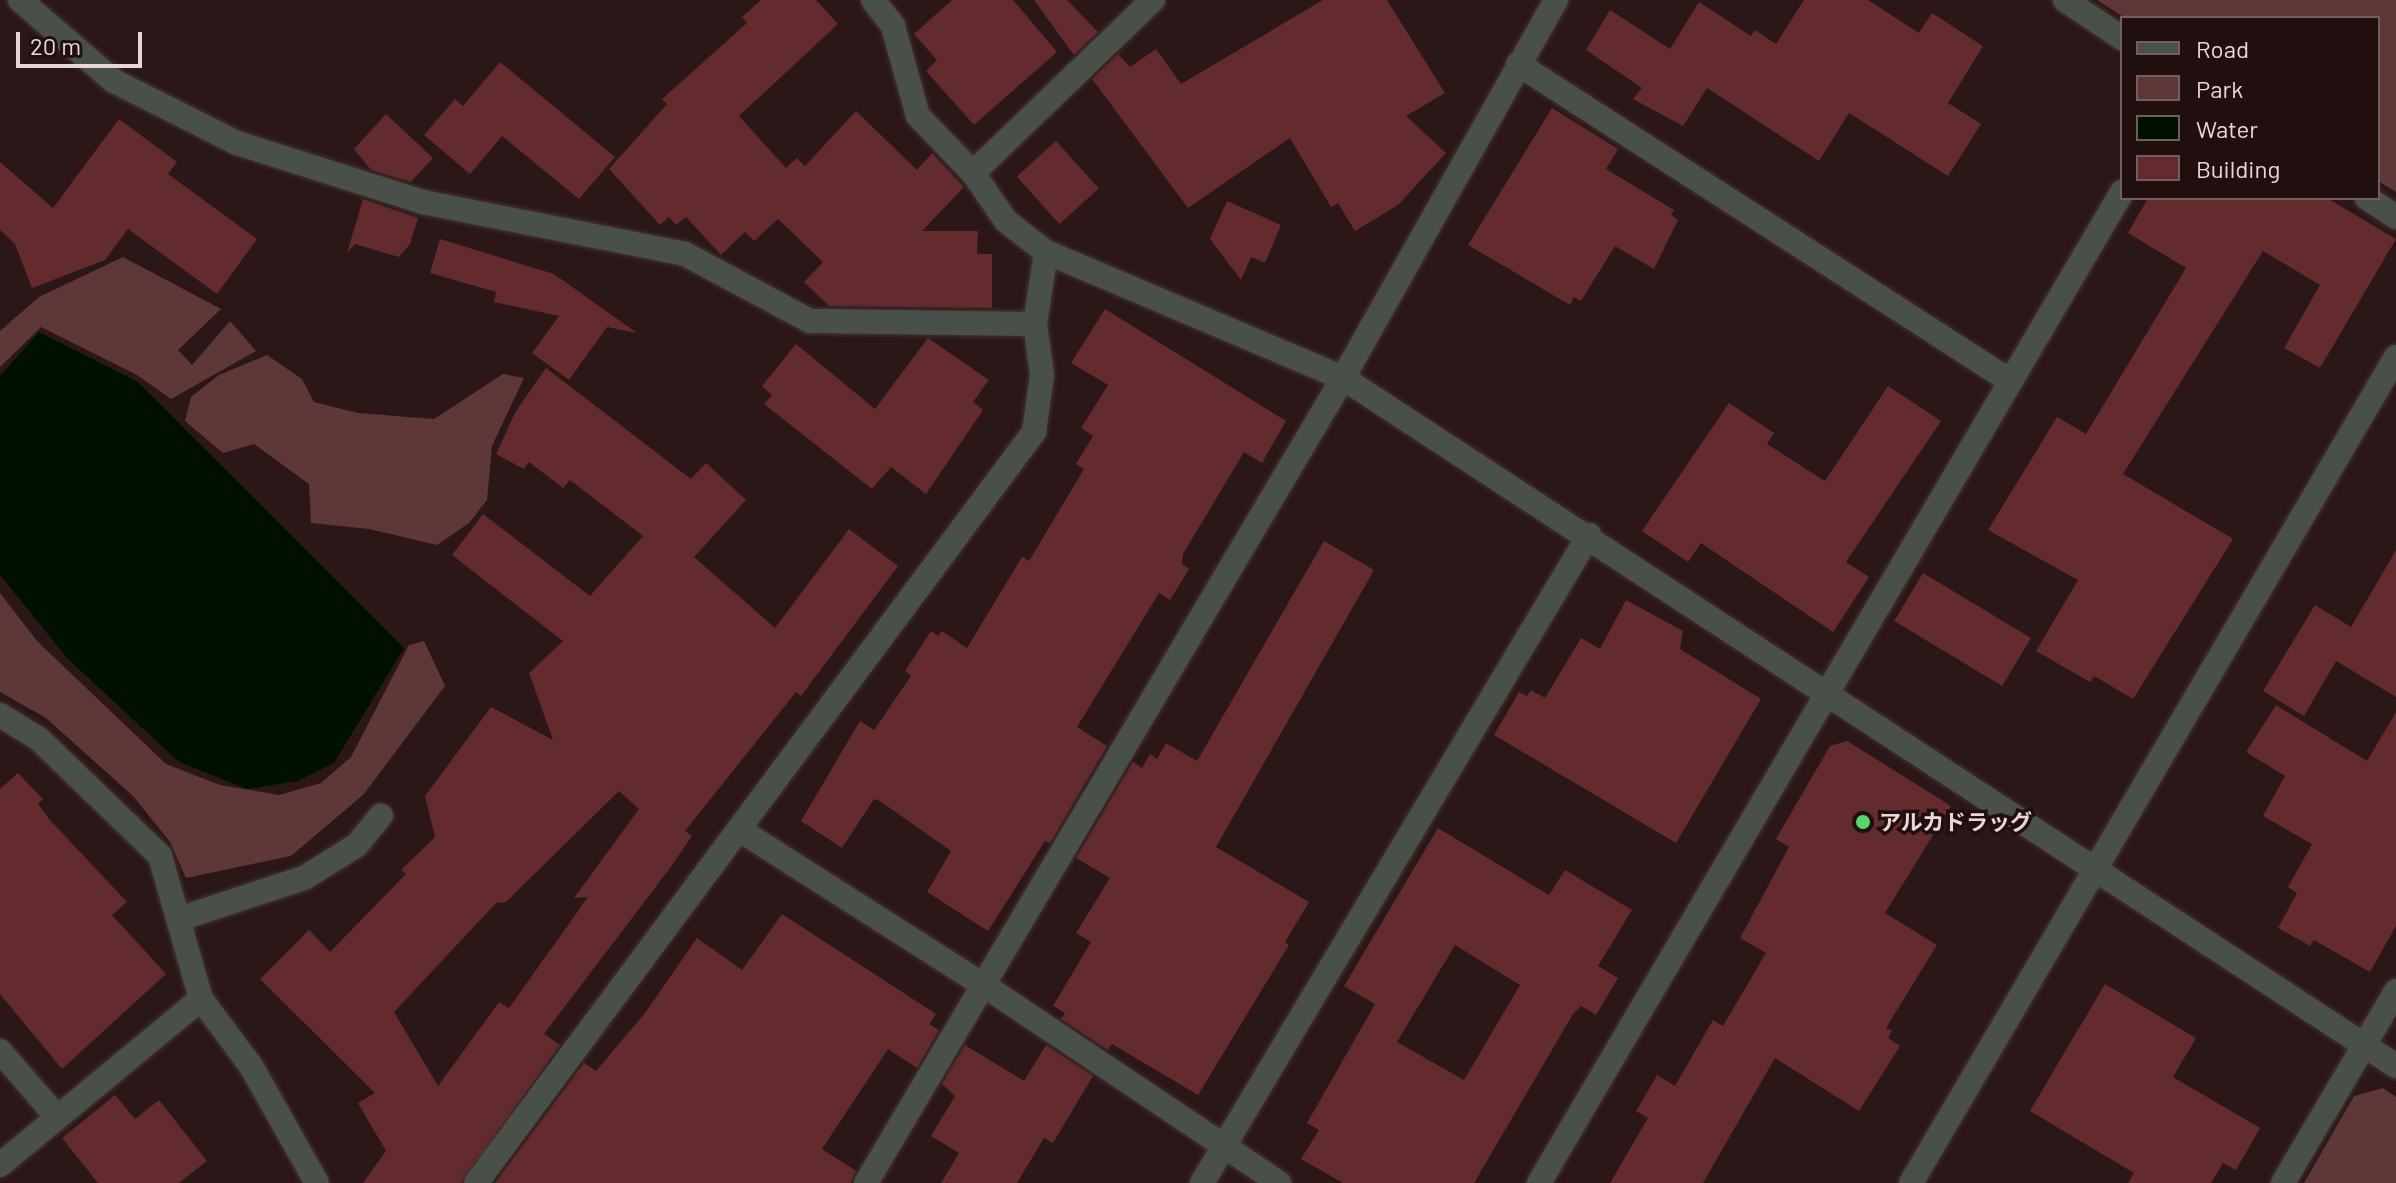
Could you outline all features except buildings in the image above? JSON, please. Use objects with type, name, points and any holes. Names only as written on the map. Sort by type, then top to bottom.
[{"type":"street","points":[[20,0],[114,81],[237,143],[423,202],[685,254],[810,321],[1035,324]]},
{"type":"street","points":[[873,0],[893,26],[918,116],[973,173],[1006,221],[1046,252],[1343,378],[1828,691],[2396,1066]]},
{"type":"street","points":[[973,173],[1153,0]]},
{"type":"street","points":[[866,1183],[1343,378],[1556,0]]},
{"type":"street","points":[[2065,0],[2120,37]]},
{"type":"street","points":[[1518,64],[2010,381]]},
{"type":"street","points":[[1539,1183],[2120,195]]},
{"type":"street","points":[[2370,200],[2396,217]]},
{"type":"street","points":[[476,1183],[1034,432],[1042,375],[1035,324],[1046,252]]},
{"type":"street","points":[[1911,1183],[2396,357]]},
{"type":"street","points":[[1202,1183],[1589,535]]},
{"type":"street","points":[[0,715],[39,739],[160,856],[182,918],[201,999],[251,1066],[317,1183]]},
{"type":"street","points":[[182,918],[304,878],[357,845],[381,815]]},
{"type":"street","points":[[740,830],[985,986],[1279,1183]]},
{"type":"street","points":[[2283,1183],[2396,991]]},
{"type":"street","points":[[0,1165],[201,999]]},
{"type":"street","points":[[0,1051],[57,1117]]},
{"type":"green space","points":[[2097,0],[2396,0],[2396,192],[2380,182],[2380,16],[2122,16]]},
{"type":"green space","points":[[123,257],[221,309],[178,350],[192,365],[230,321],[256,351],[171,399],[137,375],[41,327],[0,367],[0,331],[39,297]]},
{"type":"green space","points":[[267,355],[302,379],[314,402],[358,413],[434,419],[503,374],[524,378],[492,446],[487,500],[469,523],[437,545],[369,529],[311,523],[309,484],[254,444],[223,453],[185,421],[191,397],[219,375]]},
{"type":"green space","points":[[0,593],[37,641],[166,764],[220,785],[279,795],[321,783],[351,757],[409,645],[424,641],[445,686],[364,794],[291,856],[186,878],[170,842],[133,796],[46,718],[0,692]]},
{"type":"green space","points":[[2383,1088],[2396,1097],[2396,1183],[2304,1183],[2354,1096]]},
{"type":"water","points":[[39,332],[138,382],[404,648],[334,763],[297,781],[247,789],[179,762],[68,659],[0,575],[0,376]]},
{"type":"place","name":"アルカドラッグ","points":[[1863,822]]}]
